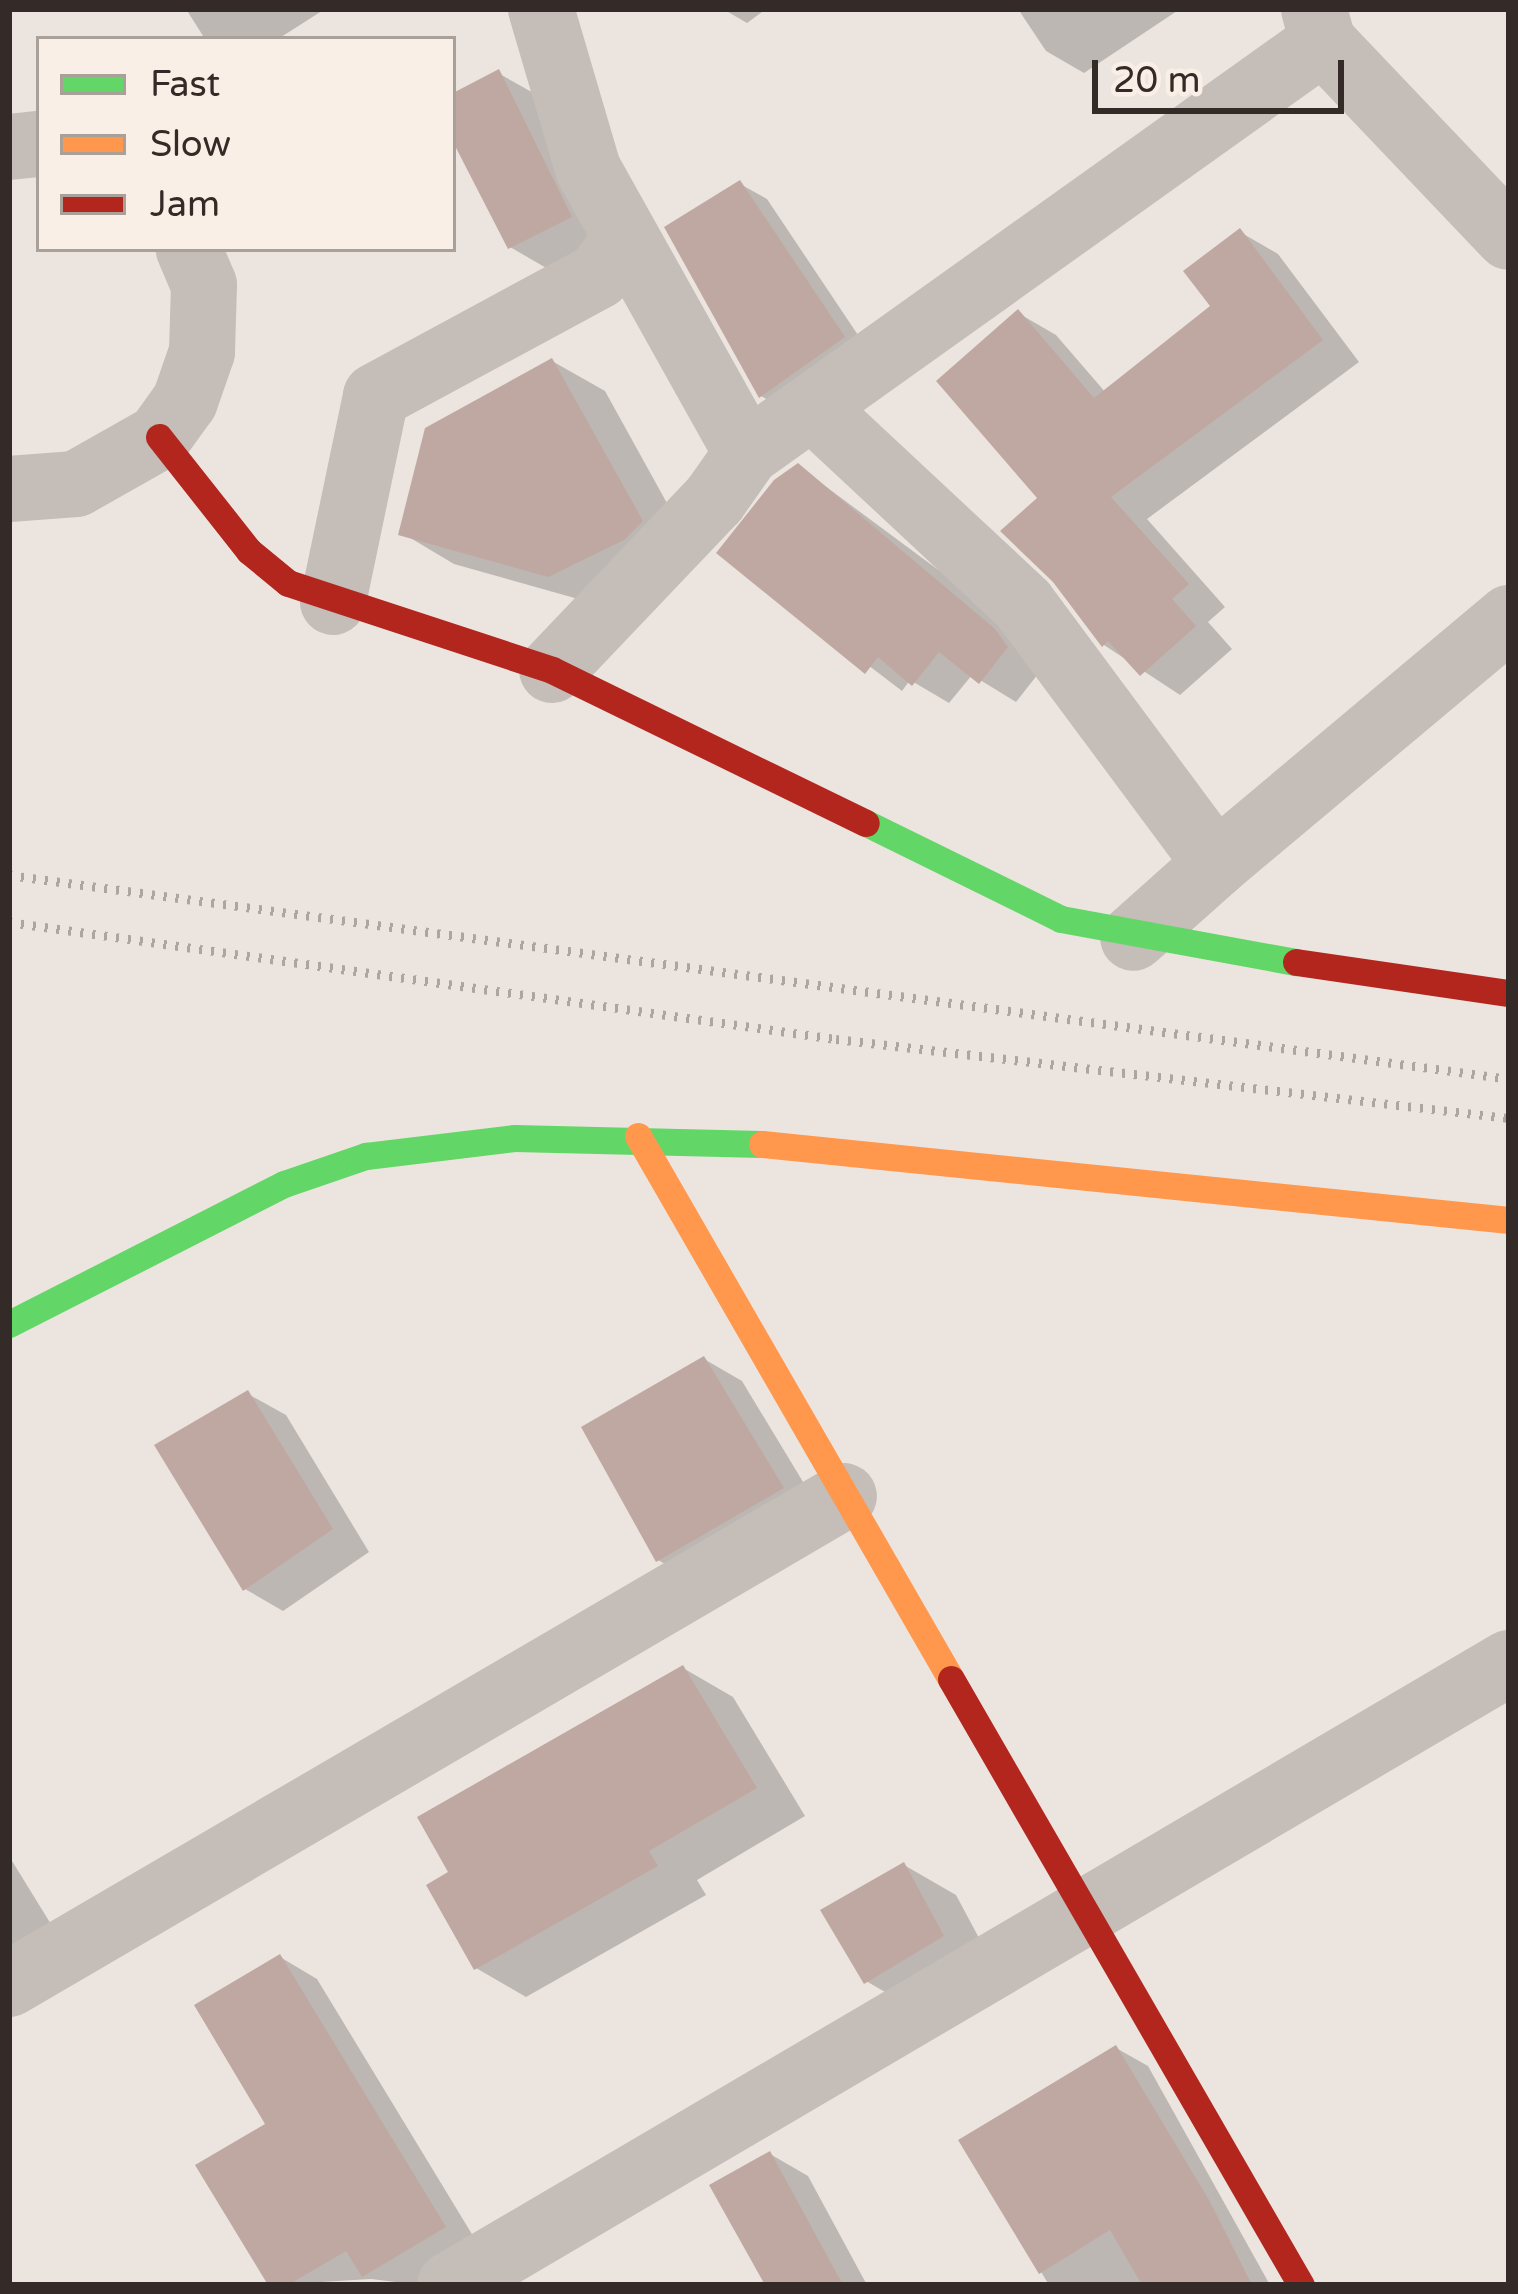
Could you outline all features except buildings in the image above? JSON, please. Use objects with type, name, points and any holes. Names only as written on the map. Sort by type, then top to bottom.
[{"type":"street","points":[[541,9],[588,170],[747,453]]},
{"type":"street","points":[[552,670],[714,500],[747,453],[814,409],[1319,26],[1509,237]]},
{"type":"street","points":[[333,602],[376,396],[598,277],[625,241]]},
{"type":"street","points":[[9,489],[76,484],[159,437],[185,400],[202,352],[204,285],[189,252]]},
{"type":"street","points":[[814,409],[1023,604],[1216,864]]},
{"type":"street","points":[[159,437],[249,550],[288,584],[552,670],[1061,919],[1133,938],[1509,993]]},
{"type":"street","points":[[1133,938],[1509,618]]},
{"type":"street","points":[[638,1136],[1083,1916],[1301,2285]]},
{"type":"street","points":[[9,1324],[284,1184],[366,1156],[514,1138],[638,1136],[1112,1173],[1509,1220]]},
{"type":"street","points":[[9,1984],[844,1496]]},
{"type":"street","points":[[450,2285],[1509,1663]]},
{"type":"railway","points":[[9,875],[1509,1079]]},
{"type":"railway","points":[[9,922],[836,1039],[1509,1118]]},
{"type":"traffic: fast","points":[[866,823],[1061,919],[1296,962]]},
{"type":"traffic: fast","points":[[9,1324],[284,1184],[366,1156],[514,1138],[762,1144]]},
{"type":"traffic: slow","points":[[638,1136],[951,1679]]},
{"type":"traffic: slow","points":[[762,1144],[1509,1220]]},
{"type":"traffic: jam","points":[[159,437],[249,551],[288,583],[552,670],[866,823]]},
{"type":"traffic: jam","points":[[1296,962],[1509,993]]},
{"type":"traffic: jam","points":[[951,1679],[1301,2285]]}]
